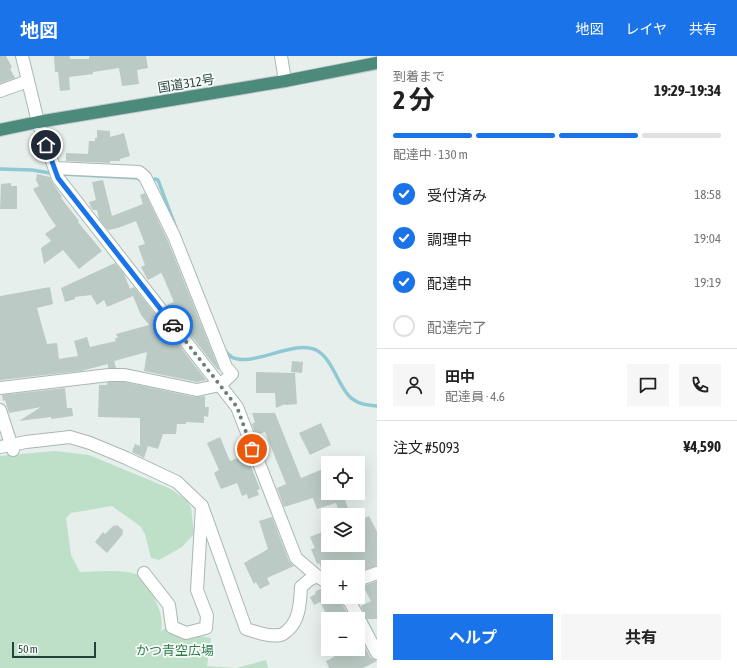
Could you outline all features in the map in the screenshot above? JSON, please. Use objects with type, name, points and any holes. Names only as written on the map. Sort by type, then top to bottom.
[{"type":"highway","name":"国道312号","points":[[0,130],[38,122],[285,81],[377,63]]},
{"type":"street","points":[[22,56],[38,122],[58,178],[237,407],[296,558],[321,579]]},
{"type":"street","points":[[281,56],[285,81]]},
{"type":"street","points":[[0,91],[28,81]]},
{"type":"street","points":[[0,388],[109,375],[125,375],[197,390],[220,385],[232,374],[226,367],[174,236],[145,176],[139,172],[54,168]]},
{"type":"street","points":[[0,410],[8,448],[26,442],[70,437],[90,443],[126,458],[177,482],[202,506],[246,629],[269,635],[281,635],[291,628],[297,617],[299,609],[301,588],[309,580],[317,576]]},
{"type":"street","points":[[144,573],[169,605],[172,627],[186,633],[206,628],[207,616],[197,590],[202,506]]},
{"type":"street","points":[[365,577],[377,573]]},
{"type":"street","points":[[351,604],[377,653]]},
{"type":"green space","name":"かつ青空広場","points":[[55,451],[89,455],[171,489],[186,500],[191,507],[194,534],[182,547],[159,560],[151,558],[145,534],[140,526],[112,506],[71,513],[66,518],[71,555],[80,572],[114,571],[133,573],[141,576],[146,580],[159,610],[162,622],[161,632],[163,629],[211,638],[207,666],[236,668],[0,668],[0,456]]},
{"type":"green space","points":[[266,660],[268,668],[236,668]]},
{"type":"building","points":[[0,56],[6,56],[12,67],[10,69],[15,78],[0,83]]},
{"type":"building","points":[[54,56],[70,56],[70,59],[89,59],[89,56],[146,56],[148,68],[137,70],[139,84],[122,86],[119,68],[93,72],[93,74],[69,77],[70,90],[60,91],[58,72],[55,72]]},
{"type":"building","points":[[97,130],[110,131],[110,137],[124,133],[130,156],[120,159],[120,161],[110,161],[110,163],[66,161],[66,153],[88,154],[89,141],[95,141],[95,138],[97,138]]},
{"type":"building","points":[[37,174],[50,177],[62,197],[61,198],[79,221],[78,222],[102,251],[79,269],[63,250],[44,264],[41,248],[51,241],[45,234],[56,226],[33,189],[39,186],[36,180]]},
{"type":"building","points":[[103,180],[112,216],[143,204],[140,195],[145,193],[167,239],[219,369],[218,370],[167,305],[174,302],[162,274],[161,273],[148,280],[141,267],[145,265],[138,246],[145,244],[136,221],[108,230],[99,219],[97,210],[93,210],[91,207],[89,202],[96,200],[92,182]]},
{"type":"building","points":[[11,183],[11,186],[17,186],[17,209],[0,209],[1,184]]},
{"type":"building","points":[[115,263],[124,274],[133,296],[107,307],[104,300],[97,305],[91,295],[75,297],[75,299],[65,302],[61,288]]},
{"type":"building","points":[[50,287],[53,304],[37,308],[47,344],[57,343],[59,359],[78,356],[74,341],[87,337],[90,347],[116,341],[115,338],[118,338],[116,334],[149,325],[141,315],[130,289],[134,287],[206,380],[197,382],[144,371],[147,352],[114,361],[116,368],[108,368],[108,364],[81,371],[0,380],[0,296]]},
{"type":"building","points":[[292,361],[303,362],[302,373],[291,372]]},
{"type":"building","points":[[256,372],[295,373],[297,404],[285,404],[276,408],[275,393],[256,393]]},
{"type":"building","points":[[109,382],[124,382],[195,397],[205,396],[205,407],[209,407],[208,417],[204,416],[204,423],[186,422],[186,424],[177,424],[176,434],[163,434],[158,449],[148,446],[144,458],[132,452],[135,444],[140,446],[140,418],[98,417],[99,385],[107,385]]},
{"type":"building","points":[[65,388],[67,408],[72,408],[73,416],[51,419],[51,417],[19,421],[41,407],[9,413],[5,400],[3,401],[2,395]]},
{"type":"building","points":[[252,413],[275,413],[301,478],[321,470],[321,500],[345,500],[348,508],[338,508],[336,503],[317,509],[313,498],[284,507],[277,488],[286,484],[265,432],[256,435],[252,424],[255,422]]},
{"type":"building","points":[[321,423],[331,445],[310,455],[299,433]]},
{"type":"building","points":[[220,437],[230,461],[247,454],[260,489],[257,490],[259,495],[248,499],[247,494],[242,496],[237,483],[221,489],[214,473],[219,470],[207,443]]},
{"type":"building","points":[[369,516],[377,532],[377,566],[365,570],[365,560],[321,560],[321,568],[319,563],[317,564],[311,549],[315,548],[310,537],[321,532],[321,552],[365,552],[365,518]]},
{"type":"building","points":[[272,517],[289,561],[294,566],[267,578],[270,584],[260,589],[256,582],[254,584],[244,563],[268,549],[259,521]]},
{"type":"building","points":[[114,525],[117,525],[124,531],[107,553],[95,542],[103,532],[105,534]]},
{"type":"building","points":[[377,581],[377,619],[367,619],[361,606],[371,601],[365,590],[365,585]]},
{"type":"building","points":[[321,589],[321,604],[320,602],[314,605],[310,597],[316,594],[315,592]]},
{"type":"building","points":[[321,604],[342,604],[347,612],[325,612]]},
{"type":"building","points":[[365,647],[370,657],[377,661],[363,668],[329,668],[326,661],[334,657],[365,656]]},
{"type":"waterway","points":[[0,169],[32,170],[50,173]]},
{"type":"waterway","points":[[61,174],[139,178]]},
{"type":"waterway","points":[[155,179],[158,180],[176,228]]},
{"type":"waterway","points":[[224,349],[231,357],[241,360],[253,359],[293,348],[305,347],[316,350],[326,359],[345,391],[352,399],[365,405],[377,406]]},
{"type":"way so far","points":[[173,325],[237,407],[252,449]]},
{"type":"route","points":[[46,145],[58,178],[173,325]]}]
